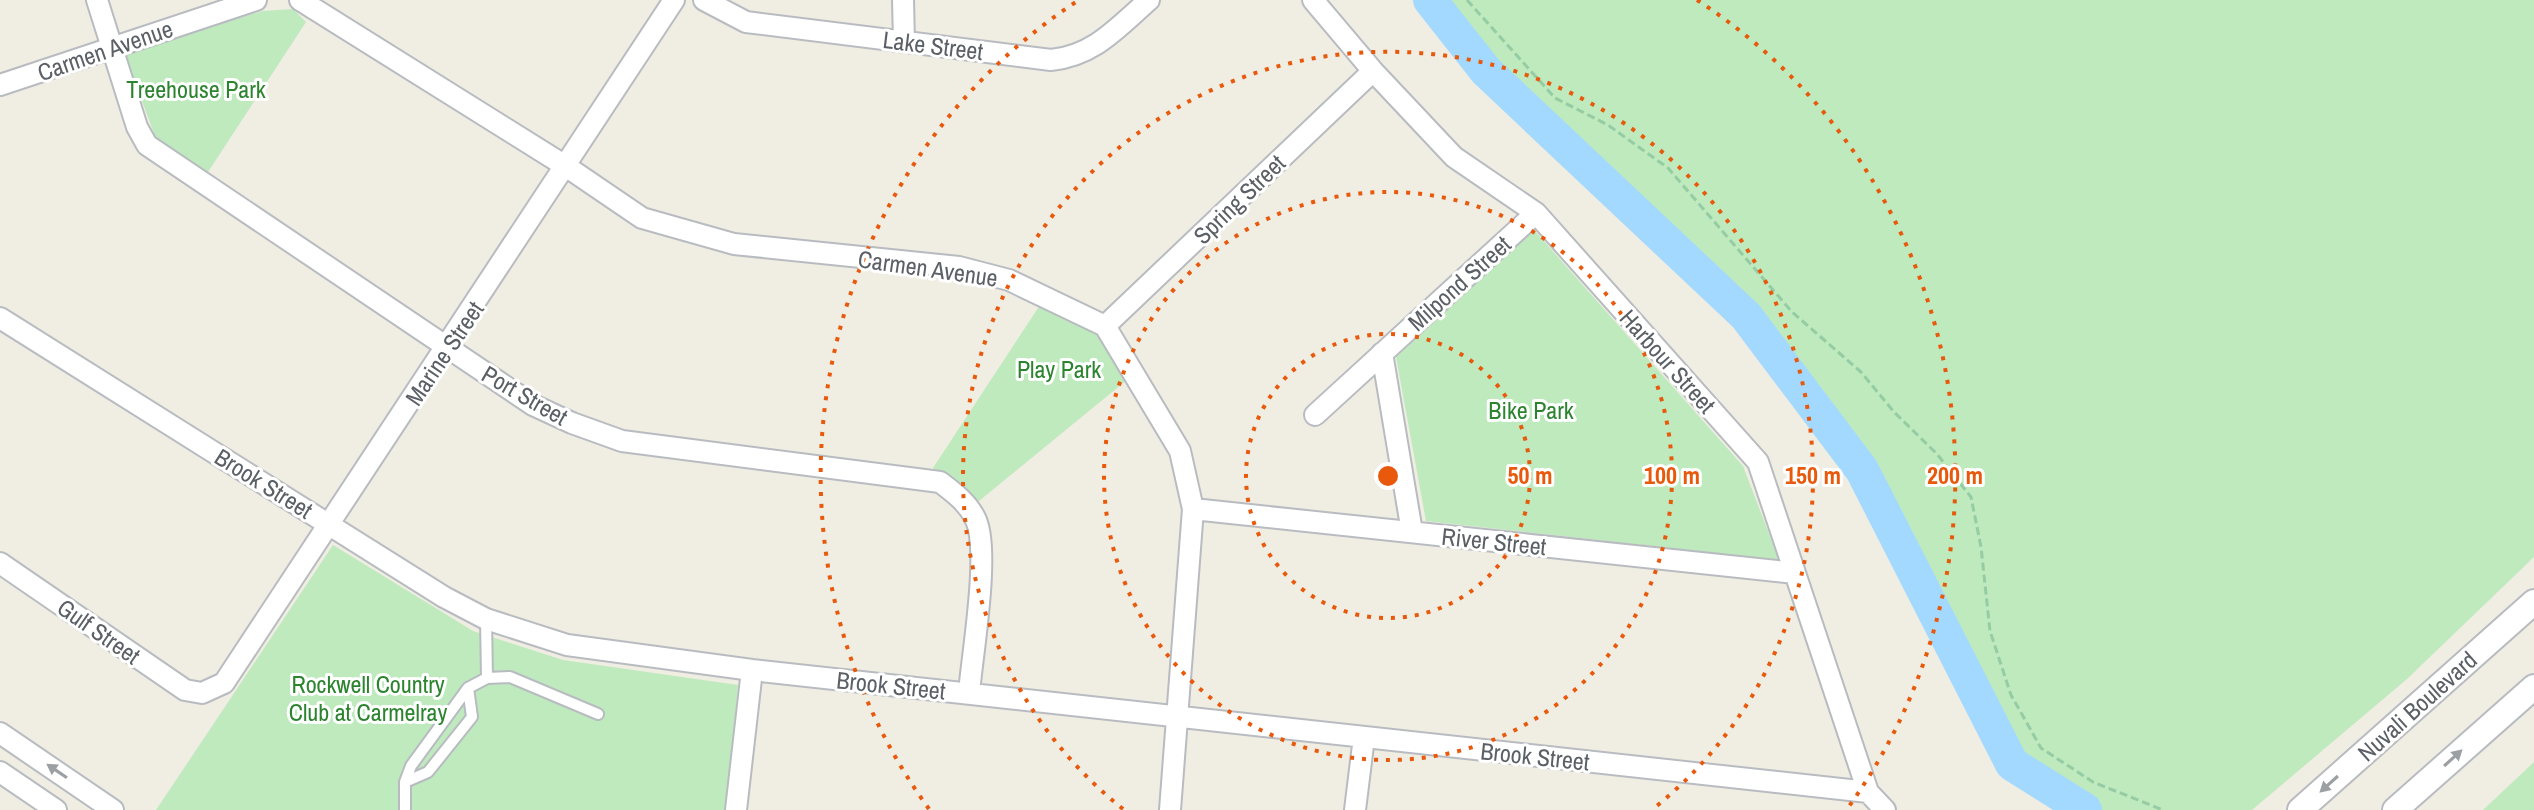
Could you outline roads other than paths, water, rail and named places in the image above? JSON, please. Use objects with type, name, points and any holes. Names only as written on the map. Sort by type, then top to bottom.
[{"type":"street","name":"Port Street","points":[[97,0],[137,127],[147,145],[533,405],[622,441],[940,482],[959,497],[976,519],[982,549],[969,693]]},
{"type":"street","name":"Carmen Avenue","points":[[0,85],[256,0]]},
{"type":"street","name":"Carmen Avenue","points":[[300,0],[567,167],[642,218],[734,244],[959,267],[1009,280],[1105,326]]},
{"type":"street","name":"Marine Street","points":[[202,693],[224,683],[567,167],[674,0]]},
{"type":"street","name":"Lake Street","points":[[704,0],[746,22],[1051,60],[1073,58],[1099,45],[1149,0]]},
{"type":"street","points":[[903,0],[904,41]]},
{"type":"street","name":"Harbour Street","points":[[1313,0],[1373,71],[1454,157],[1536,213],[1758,462],[1868,792],[1885,810]]},
{"type":"street","name":"Spring Street","points":[[1105,326],[1373,71]]},
{"type":"street","name":"Milpond Street","points":[[1315,415],[1536,213]]},
{"type":"street","name":"Brook Street","points":[[0,318],[444,597],[486,619],[567,645],[752,670],[1868,792]]},
{"type":"street","points":[[1105,326],[1180,451],[1193,509],[1170,810]]},
{"type":"street","points":[[1382,353],[1412,532]]},
{"type":"street","name":"River Street","points":[[1193,509],[1795,573]]},
{"type":"street","name":"Gulf Street","points":[[0,563],[185,690],[202,693]]},
{"type":"street","name":"Nuvali Boulevard","points":[[2300,810],[2534,602]]},
{"type":"street","points":[[736,810],[752,670]]},
{"type":"street","points":[[2395,810],[2534,687]]},
{"type":"street","points":[[0,733],[113,810]]},
{"type":"street","points":[[1355,810],[1364,737]]},
{"type":"street","points":[[0,772],[56,810]]},
{"type":"lane","points":[[486,619],[487,678]]},
{"type":"lane","points":[[405,810],[405,782],[411,766],[468,688],[487,678],[510,677],[598,714]]},
{"type":"lane","points":[[405,782],[428,772],[472,717],[468,688]]},
{"type":"waterway","points":[[1430,0],[1486,71],[1746,316],[1862,470],[2012,764],[2085,810]]},
{"type":"park label","name":"Treehouse Park","points":[[196,89]]},
{"type":"park label","name":"Play Park","points":[[1059,369]]},
{"type":"park label","name":"Bike Park","points":[[1531,410]]},
{"type":"park label","name":"Rockwell Country Club at Carmelray","points":[[368,698]]}]
